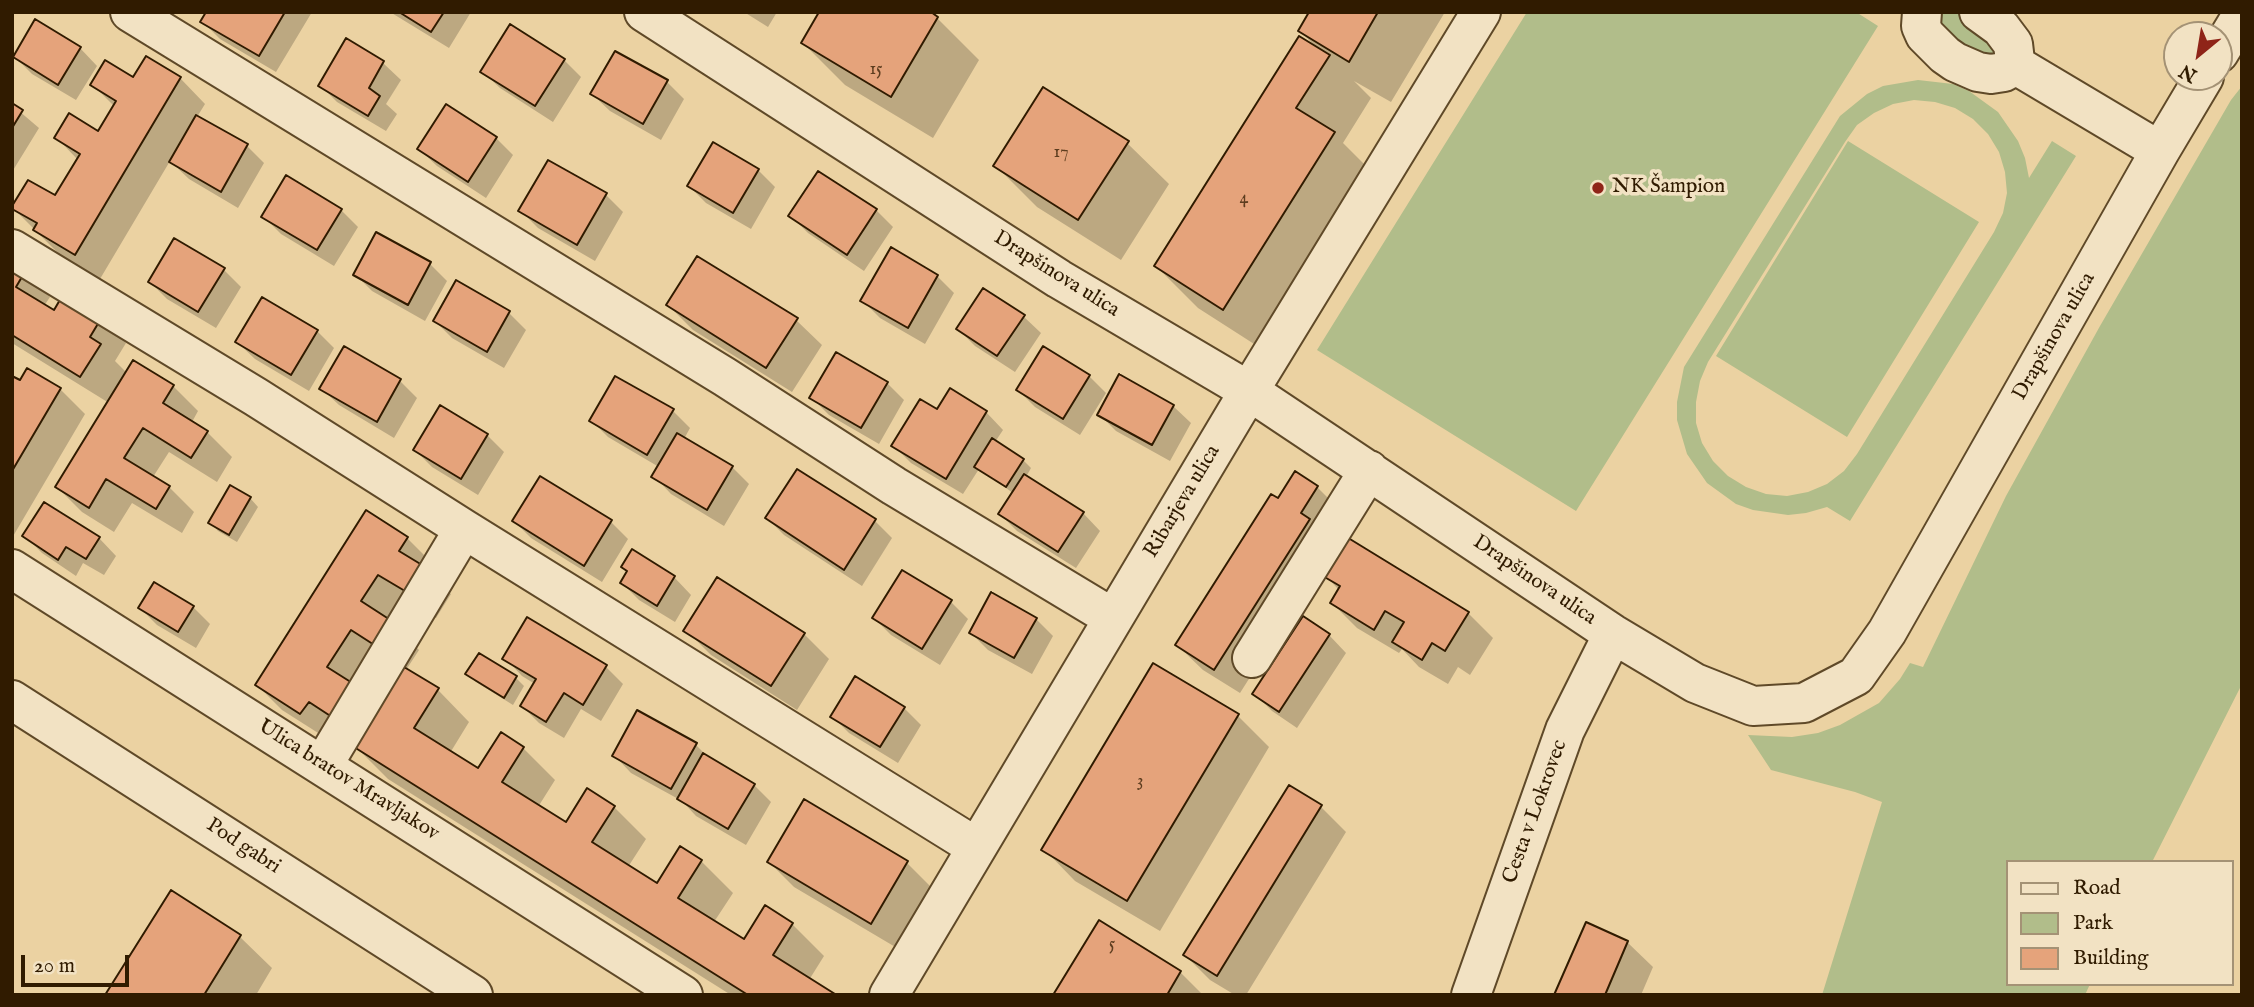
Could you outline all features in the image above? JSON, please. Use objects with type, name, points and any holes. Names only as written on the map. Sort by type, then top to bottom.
[{"type":"street","points":[[130,12],[725,377],[894,486],[1113,618]]},
{"type":"street","name":"Drapšinova ulica","points":[[644,12],[1059,279],[1249,391],[1613,634],[1695,683],[1754,706],[1804,703],[1856,676],[1887,632],[2196,91]]},
{"type":"street","name":"Ribarjeva ulica","points":[[889,995],[1249,391],[1481,12]]},
{"type":"street","points":[[1922,12],[1921,26],[1925,35],[1955,62],[1991,74],[2005,72],[2014,64],[2016,51],[2009,37],[1979,12]]},
{"type":"street","points":[[2014,64],[2160,151]]},
{"type":"street","points":[[12,249],[256,397],[976,847]]},
{"type":"street","points":[[1252,658],[1368,470]]},
{"type":"street","points":[[323,765],[464,529]]},
{"type":"street","name":"Ulica bratov Mravljakov","points":[[12,569],[683,995]]},
{"type":"street","name":"Cesta v Lokrovec","points":[[1471,995],[1565,730],[1613,634]]},
{"type":"street","name":"Pod gabri","points":[[12,700],[473,995]]},
{"type":"green space","name":"NK Šampion","points":[[1527,12],[1856,12],[1878,26],[1576,511],[1317,350]]},
{"type":"green space","points":[[1942,12],[1962,12],[2005,50],[1978,63],[1935,19]]},
{"type":"green space","points":[[1918,80],[1953,84],[1969,91],[1998,112],[2018,141],[2029,178],[2052,141],[2076,156],[1850,521],[1827,507],[1788,515],[1753,510],[1736,504],[1707,483],[1687,454],[1677,420],[1677,402],[1684,367],[1840,116],[1867,94],[1883,86]],"holes":[[[1914,100],[1955,108],[1973,119],[1988,134],[1999,152],[2007,193],[2003,213],[1994,232],[1844,471],[1827,484],[1808,492],[1787,496],[1766,494],[1746,487],[1728,476],[1713,461],[1702,443],[1696,423],[1696,402],[1700,381],[1708,362],[1857,125],[1893,104]]]},
{"type":"green space","points":[[2242,86],[2242,684],[2153,860],[2006,860],[2006,986],[2089,986],[2085,995],[1822,995],[1882,802],[1855,792],[1771,770],[1748,735],[1792,737],[1818,733],[1840,725],[1879,703],[1910,663],[1923,667],[2006,496],[2100,326],[2231,100]]},
{"type":"green space","points":[[1848,141],[1979,222],[1847,437],[1716,356]]},
{"type":"building","points":[[206,12],[285,12],[259,56],[200,22]]},
{"type":"building","points":[[399,12],[444,12],[431,32]]},
{"type":"building","points":[[819,12],[931,12],[938,17],[891,97],[801,43]]},
{"type":"building","points":[[1309,12],[1378,12],[1349,62],[1298,31]]},
{"type":"building","points":[[35,19],[81,47],[58,85],[13,57]]},
{"type":"building","points":[[510,24],[565,59],[535,106],[480,72]]},
{"type":"building","points":[[1299,36],[1330,55],[1296,108],[1335,132],[1223,310],[1154,266]]},
{"type":"building","points":[[346,38],[384,61],[369,88],[380,96],[368,116],[318,86]]},
{"type":"building","points":[[615,51],[668,80],[643,124],[590,94]]},
{"type":"building","points":[[146,56],[181,77],[75,255],[33,230],[37,223],[12,209],[12,206],[28,180],[55,195],[80,154],[54,138],[69,113],[98,131],[116,101],[90,85],[105,60],[133,77]]},
{"type":"building","points":[[1043,87],[1129,141],[1078,220],[993,166]]},
{"type":"building","points":[[12,103],[23,110],[12,128]]},
{"type":"building","points":[[446,104],[497,137],[468,182],[417,149]]},
{"type":"building","points":[[196,115],[248,144],[221,192],[169,162]]},
{"type":"building","points":[[713,142],[759,169],[733,213],[687,186]]},
{"type":"building","points":[[548,160],[607,193],[577,245],[518,211]]},
{"type":"building","points":[[818,171],[877,209],[847,255],[788,216]]},
{"type":"building","points":[[286,175],[342,209],[317,250],[261,217]]},
{"type":"building","points":[[376,232],[431,262],[408,305],[353,275]]},
{"type":"building","points":[[174,238],[225,268],[198,312],[148,282]]},
{"type":"building","points":[[891,247],[938,275],[908,328],[860,301]]},
{"type":"building","points":[[697,256],[798,318],[766,368],[666,305]]},
{"type":"building","points":[[12,262],[26,270],[16,287],[54,310],[64,293],[102,317],[90,337],[101,344],[80,377],[12,335]]},
{"type":"building","points":[[456,280],[510,311],[487,352],[433,321]]},
{"type":"building","points":[[983,288],[1025,315],[997,356],[956,329]]},
{"type":"building","points":[[262,297],[318,330],[291,375],[235,342]]},
{"type":"building","points":[[344,346],[401,379],[377,422],[319,389]]},
{"type":"building","points":[[1043,346],[1090,375],[1063,419],[1016,390]]},
{"type":"building","points":[[836,352],[888,382],[861,428],[809,398]]},
{"type":"building","points":[[133,360],[174,385],[163,403],[208,431],[191,458],[143,428],[124,458],[170,486],[156,509],[106,479],[89,508],[55,487]]},
{"type":"building","points":[[27,368],[61,388],[12,471],[12,376],[20,380]]},
{"type":"building","points":[[1119,374],[1174,405],[1152,445],[1097,415]]},
{"type":"building","points":[[615,376],[674,409],[647,455],[589,421]]},
{"type":"building","points":[[950,388],[987,411],[946,479],[891,446],[920,399],[937,409]]},
{"type":"building","points":[[440,405],[488,434],[461,479],[413,450]]},
{"type":"building","points":[[677,433],[733,466],[707,510],[651,477]]},
{"type":"building","points":[[992,438],[1024,459],[1006,487],[974,467]]},
{"type":"building","points":[[797,469],[876,519],[844,570],[765,518]]},
{"type":"building","points":[[1295,471],[1318,486],[1301,513],[1310,519],[1214,670],[1175,645],[1271,494],[1278,498]]},
{"type":"building","points":[[1024,474],[1084,512],[1058,552],[998,514]]},
{"type":"building","points":[[540,476],[612,520],[584,566],[512,521]]},
{"type":"building","points":[[230,485],[251,497],[229,535],[208,523]]},
{"type":"building","points":[[44,502],[100,537],[86,559],[66,547],[58,560],[22,536]]},
{"type":"building","points":[[366,510],[408,537],[399,551],[427,568],[410,594],[378,575],[361,601],[395,623],[379,648],[351,630],[327,667],[357,686],[335,719],[309,702],[300,714],[255,685]]},
{"type":"building","points":[[1345,536],[1469,612],[1445,651],[1432,643],[1422,660],[1392,642],[1404,622],[1385,611],[1374,630],[1330,603],[1340,586],[1321,575]]},
{"type":"building","points":[[632,549],[675,576],[657,606],[620,583],[627,571],[621,567]]},
{"type":"building","points":[[902,570],[952,600],[922,649],[872,618]]},
{"type":"building","points":[[717,577],[805,633],[771,686],[683,631]]},
{"type":"building","points":[[154,582],[194,606],[178,632],[138,608]]},
{"type":"building","points":[[991,592],[1037,618],[1014,658],[969,633]]},
{"type":"building","points":[[1303,616],[1330,634],[1279,712],[1252,694]]},
{"type":"building","points":[[527,617],[607,665],[583,705],[564,693],[546,722],[520,706],[536,679],[502,659]]},
{"type":"building","points":[[479,653],[517,676],[504,698],[465,674]]},
{"type":"building","points":[[1153,663],[1239,714],[1127,901],[1041,850]]},
{"type":"building","points":[[404,667],[439,688],[414,728],[478,768],[501,732],[524,747],[502,782],[566,822],[587,788],[615,806],[592,842],[657,883],[680,846],[702,860],[678,898],[744,939],[765,905],[793,923],[773,955],[835,994],[748,995],[354,747]]},
{"type":"building","points":[[855,676],[905,707],[880,747],[830,717]]},
{"type":"building","points":[[637,710],[697,743],[671,789],[612,756]]},
{"type":"building","points":[[703,753],[755,784],[728,829],[677,799]]},
{"type":"building","points":[[1289,785],[1322,805],[1217,976],[1183,955]]},
{"type":"building","points":[[804,799],[908,861],[871,924],[767,862]]},
{"type":"building","points":[[171,890],[241,935],[204,995],[105,995]]},
{"type":"building","points":[[1099,920],[1181,971],[1167,995],[1053,995]]},
{"type":"building","points":[[1586,922],[1628,941],[1605,995],[1554,995]]},
{"type":"place","name":"NK Šampion","points":[[1598,188]]}]
